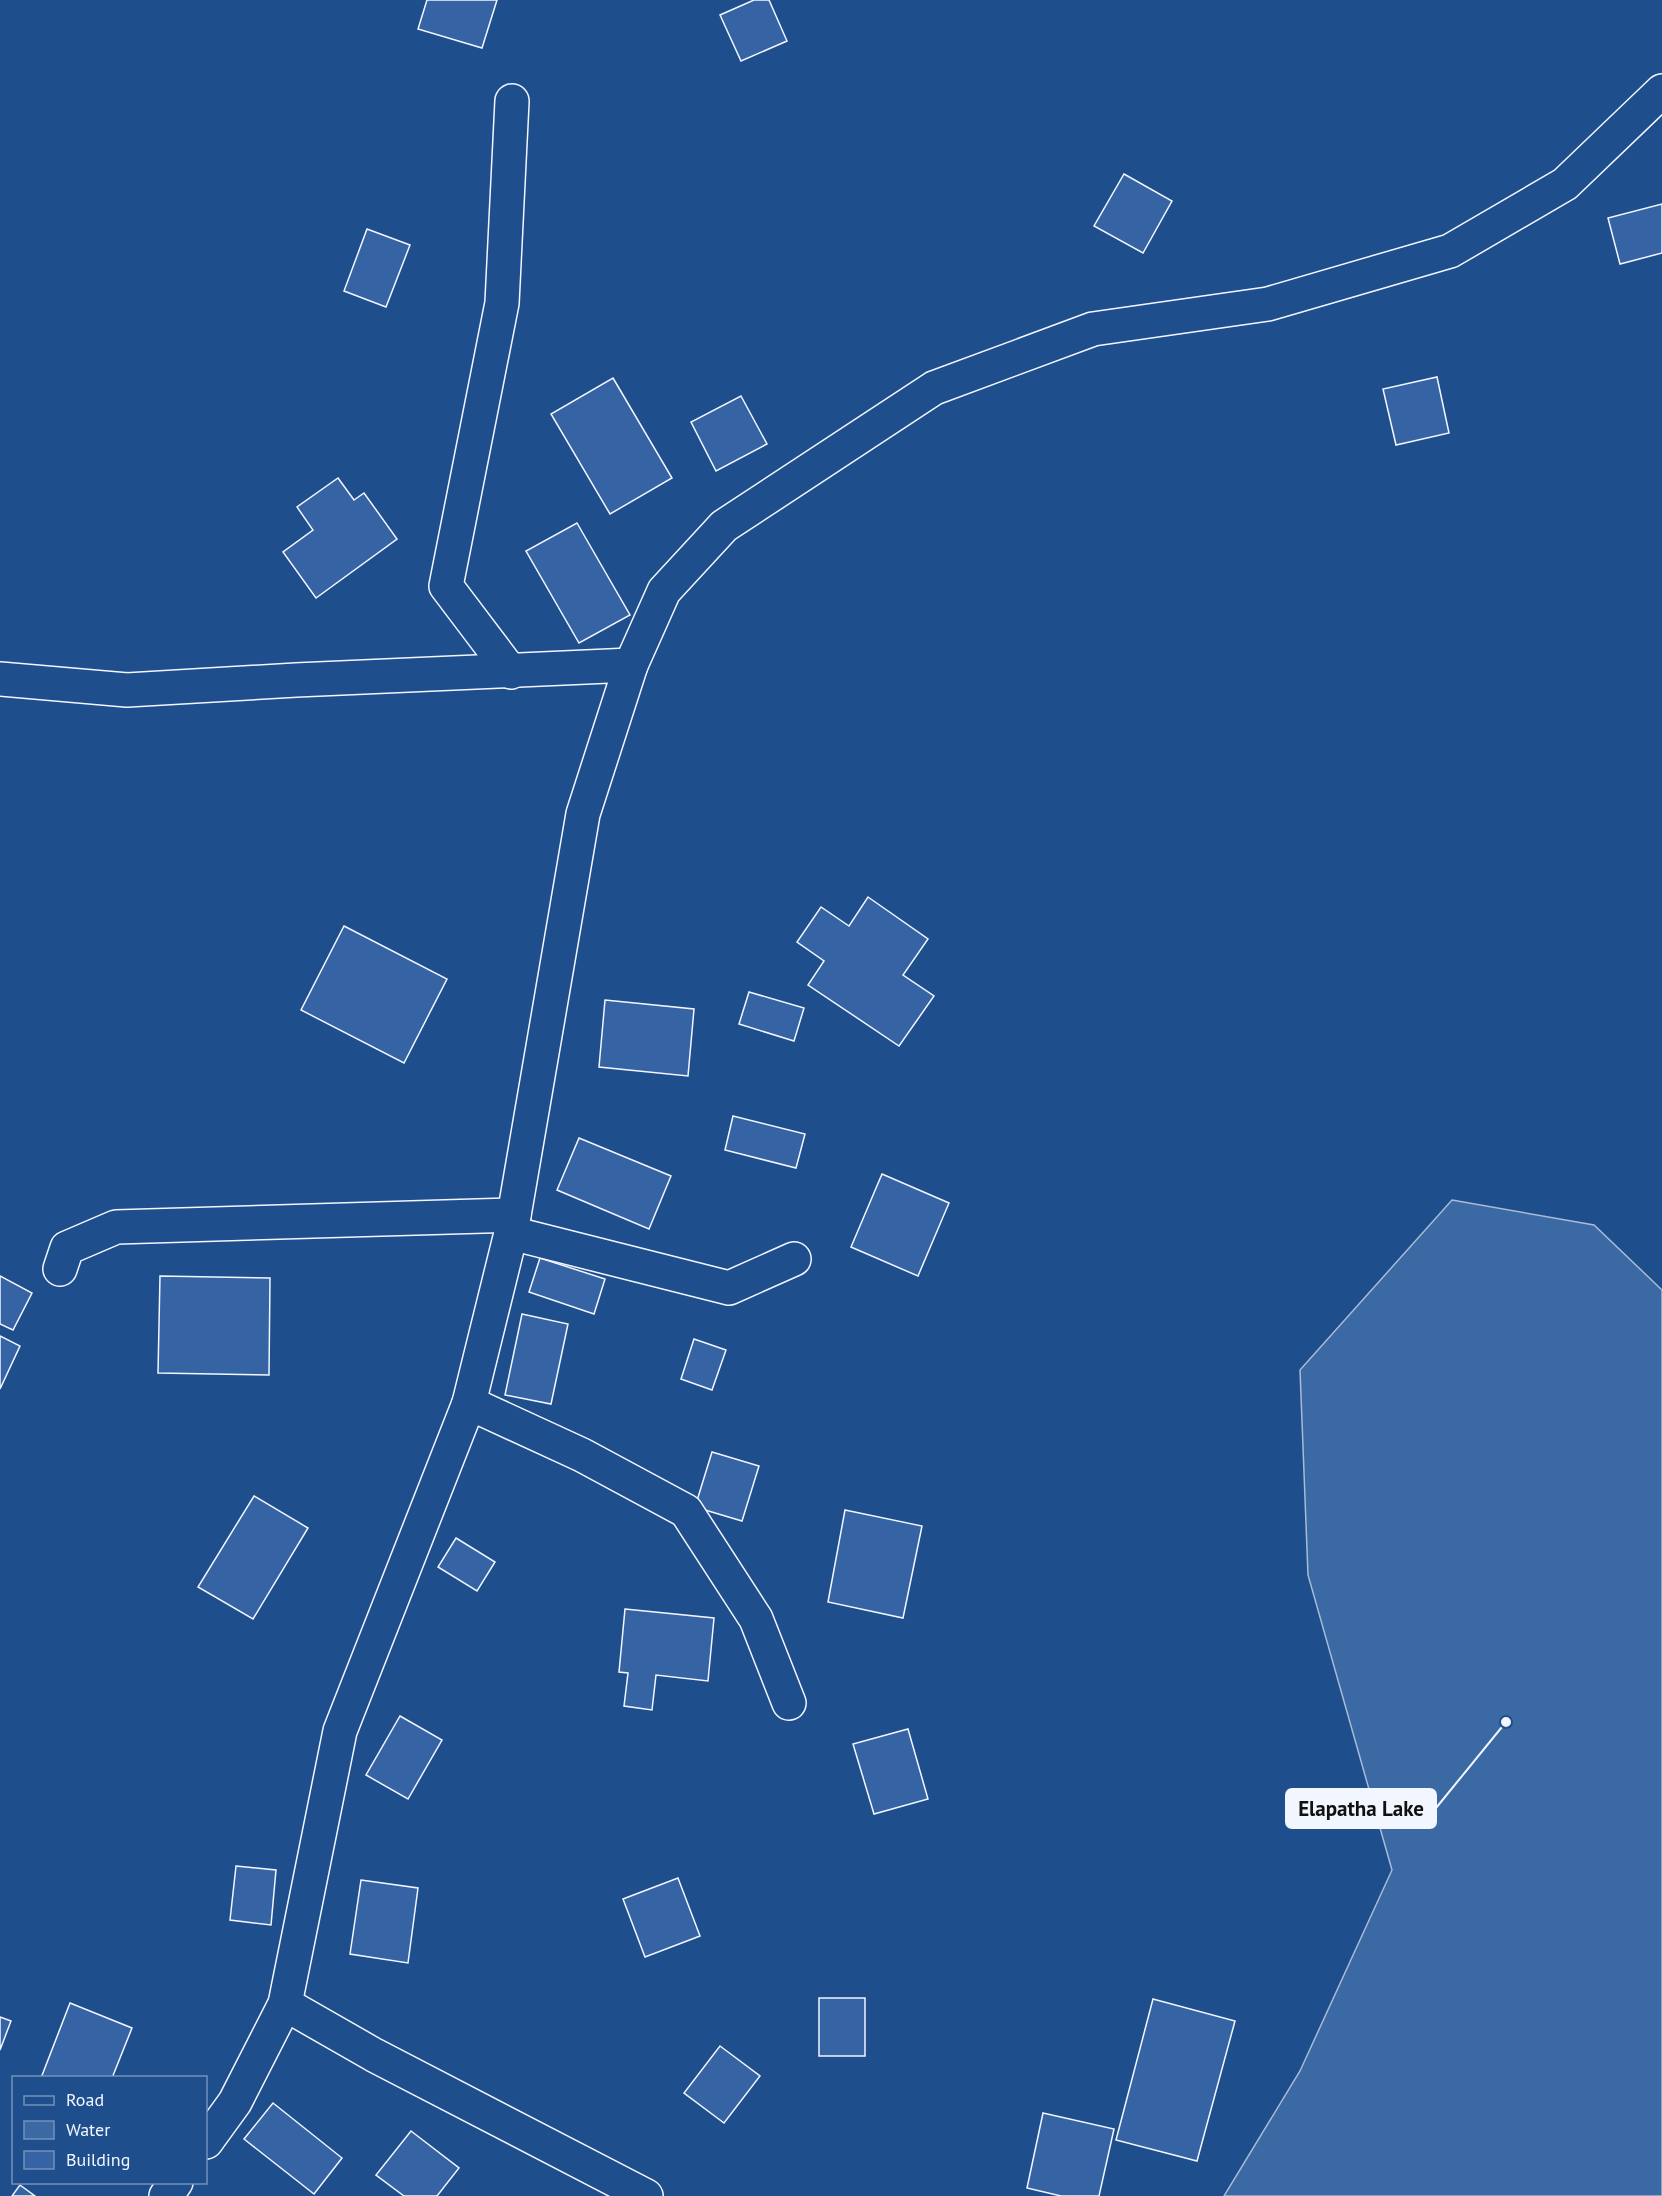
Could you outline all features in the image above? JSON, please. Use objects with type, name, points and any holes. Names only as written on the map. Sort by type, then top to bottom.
[{"type":"street","points":[[207,2141],[235,2102],[285,2004],[340,1731],[469,1403],[513,1224],[582,814],[631,666],[664,591],[724,526],[934,388],[1093,329],[1268,304],[1450,251],[1565,184],[1662,91]]},
{"type":"street","points":[[511,672],[446,586],[502,303],[512,101]]},
{"type":"street","points":[[0,679],[127,690],[296,680],[631,666]]},
{"type":"street","points":[[60,1269],[67,1248],[116,1227],[513,1224],[729,1288],[794,1259]]},
{"type":"street","points":[[469,1403],[582,1455],[686,1511],[756,1619],[789,1703]]},
{"type":"street","points":[[285,2004],[374,2055],[646,2196]]},
{"type":"water","points":[[1452,1200],[1594,1225],[1662,1290],[1662,2196],[1224,2196],[1300,2071],[1392,1870],[1308,1575],[1300,1370]]},
{"type":"building","points":[[427,0],[497,0],[482,48],[418,29]]},
{"type":"building","points":[[754,0],[769,0],[787,41],[741,61],[720,15]]},
{"type":"building","points":[[1124,174],[1172,201],[1143,253],[1094,226]]},
{"type":"building","points":[[1662,204],[1662,253],[1620,264],[1608,218]]},
{"type":"building","points":[[367,229],[410,245],[386,307],[344,291]]},
{"type":"building","points":[[1437,377],[1449,433],[1396,445],[1383,389]]},
{"type":"building","points":[[613,378],[672,478],[610,514],[551,414]]},
{"type":"building","points":[[741,396],[767,444],[716,471],[691,422]]},
{"type":"building","points":[[338,478],[354,500],[364,493],[397,539],[316,598],[283,552],[313,530],[297,507]]},
{"type":"building","points":[[577,523],[630,615],[579,643],[526,551]]},
{"type":"building","points":[[868,897],[928,939],[903,975],[934,996],[899,1046],[808,985],[824,961],[797,942],[821,907],[849,926]]},
{"type":"building","points":[[344,926],[447,979],[404,1063],[301,1010]]},
{"type":"building","points":[[749,992],[804,1008],[794,1041],[739,1024]]},
{"type":"building","points":[[605,1000],[694,1009],[688,1076],[599,1067]]},
{"type":"building","points":[[733,1116],[805,1134],[796,1168],[725,1150]]},
{"type":"building","points":[[579,1138],[671,1176],[649,1229],[557,1190]]},
{"type":"building","points":[[882,1174],[949,1203],[918,1276],[851,1247]]},
{"type":"building","points":[[540,1258],[605,1279],[594,1314],[529,1292]]},
{"type":"building","points":[[0,1276],[32,1293],[13,1330],[0,1324]]},
{"type":"building","points":[[160,1276],[270,1278],[269,1375],[158,1373]]},
{"type":"building","points":[[522,1314],[568,1324],[551,1404],[505,1395]]},
{"type":"building","points":[[0,1336],[20,1346],[0,1389]]},
{"type":"building","points":[[694,1339],[726,1350],[712,1390],[681,1379]]},
{"type":"building","points":[[712,1452],[759,1466],[742,1521],[695,1507]]},
{"type":"building","points":[[254,1496],[308,1528],[253,1619],[198,1587]]},
{"type":"building","points":[[845,1510],[922,1526],[903,1618],[828,1602]]},
{"type":"building","points":[[456,1538],[495,1562],[477,1591],[438,1567]]},
{"type":"building","points":[[625,1609],[714,1618],[708,1681],[656,1675],[652,1710],[624,1706],[628,1673],[619,1672]]},
{"type":"building","points":[[400,1716],[442,1740],[408,1799],[366,1775]]},
{"type":"building","points":[[908,1729],[928,1799],[874,1814],[853,1744]]},
{"type":"building","points":[[236,1866],[276,1870],[271,1925],[230,1920]]},
{"type":"building","points":[[678,1878],[700,1936],[645,1957],[623,1899]]},
{"type":"building","points":[[361,1880],[418,1888],[408,1963],[350,1954]]},
{"type":"building","points":[[819,1998],[865,1998],[865,2056],[819,2056]]},
{"type":"building","points":[[1153,1999],[1235,2021],[1197,2161],[1116,2140]]},
{"type":"building","points":[[70,2003],[132,2028],[113,2076],[42,2076]]},
{"type":"building","points":[[0,2017],[11,2021],[0,2050]]},
{"type":"building","points":[[720,2046],[760,2076],[724,2123],[684,2093]]},
{"type":"building","points":[[273,2103],[342,2158],[314,2194],[244,2139]]},
{"type":"building","points":[[1043,2113],[1114,2129],[1099,2196],[1061,2196],[1027,2188]]},
{"type":"building","points":[[411,2131],[459,2168],[437,2196],[404,2196],[376,2175]]},
{"type":"building","points":[[20,2185],[35,2196],[12,2196]]},
{"type":"place","name":"Elapatha Lake","points":[[1506,1722]]}]
